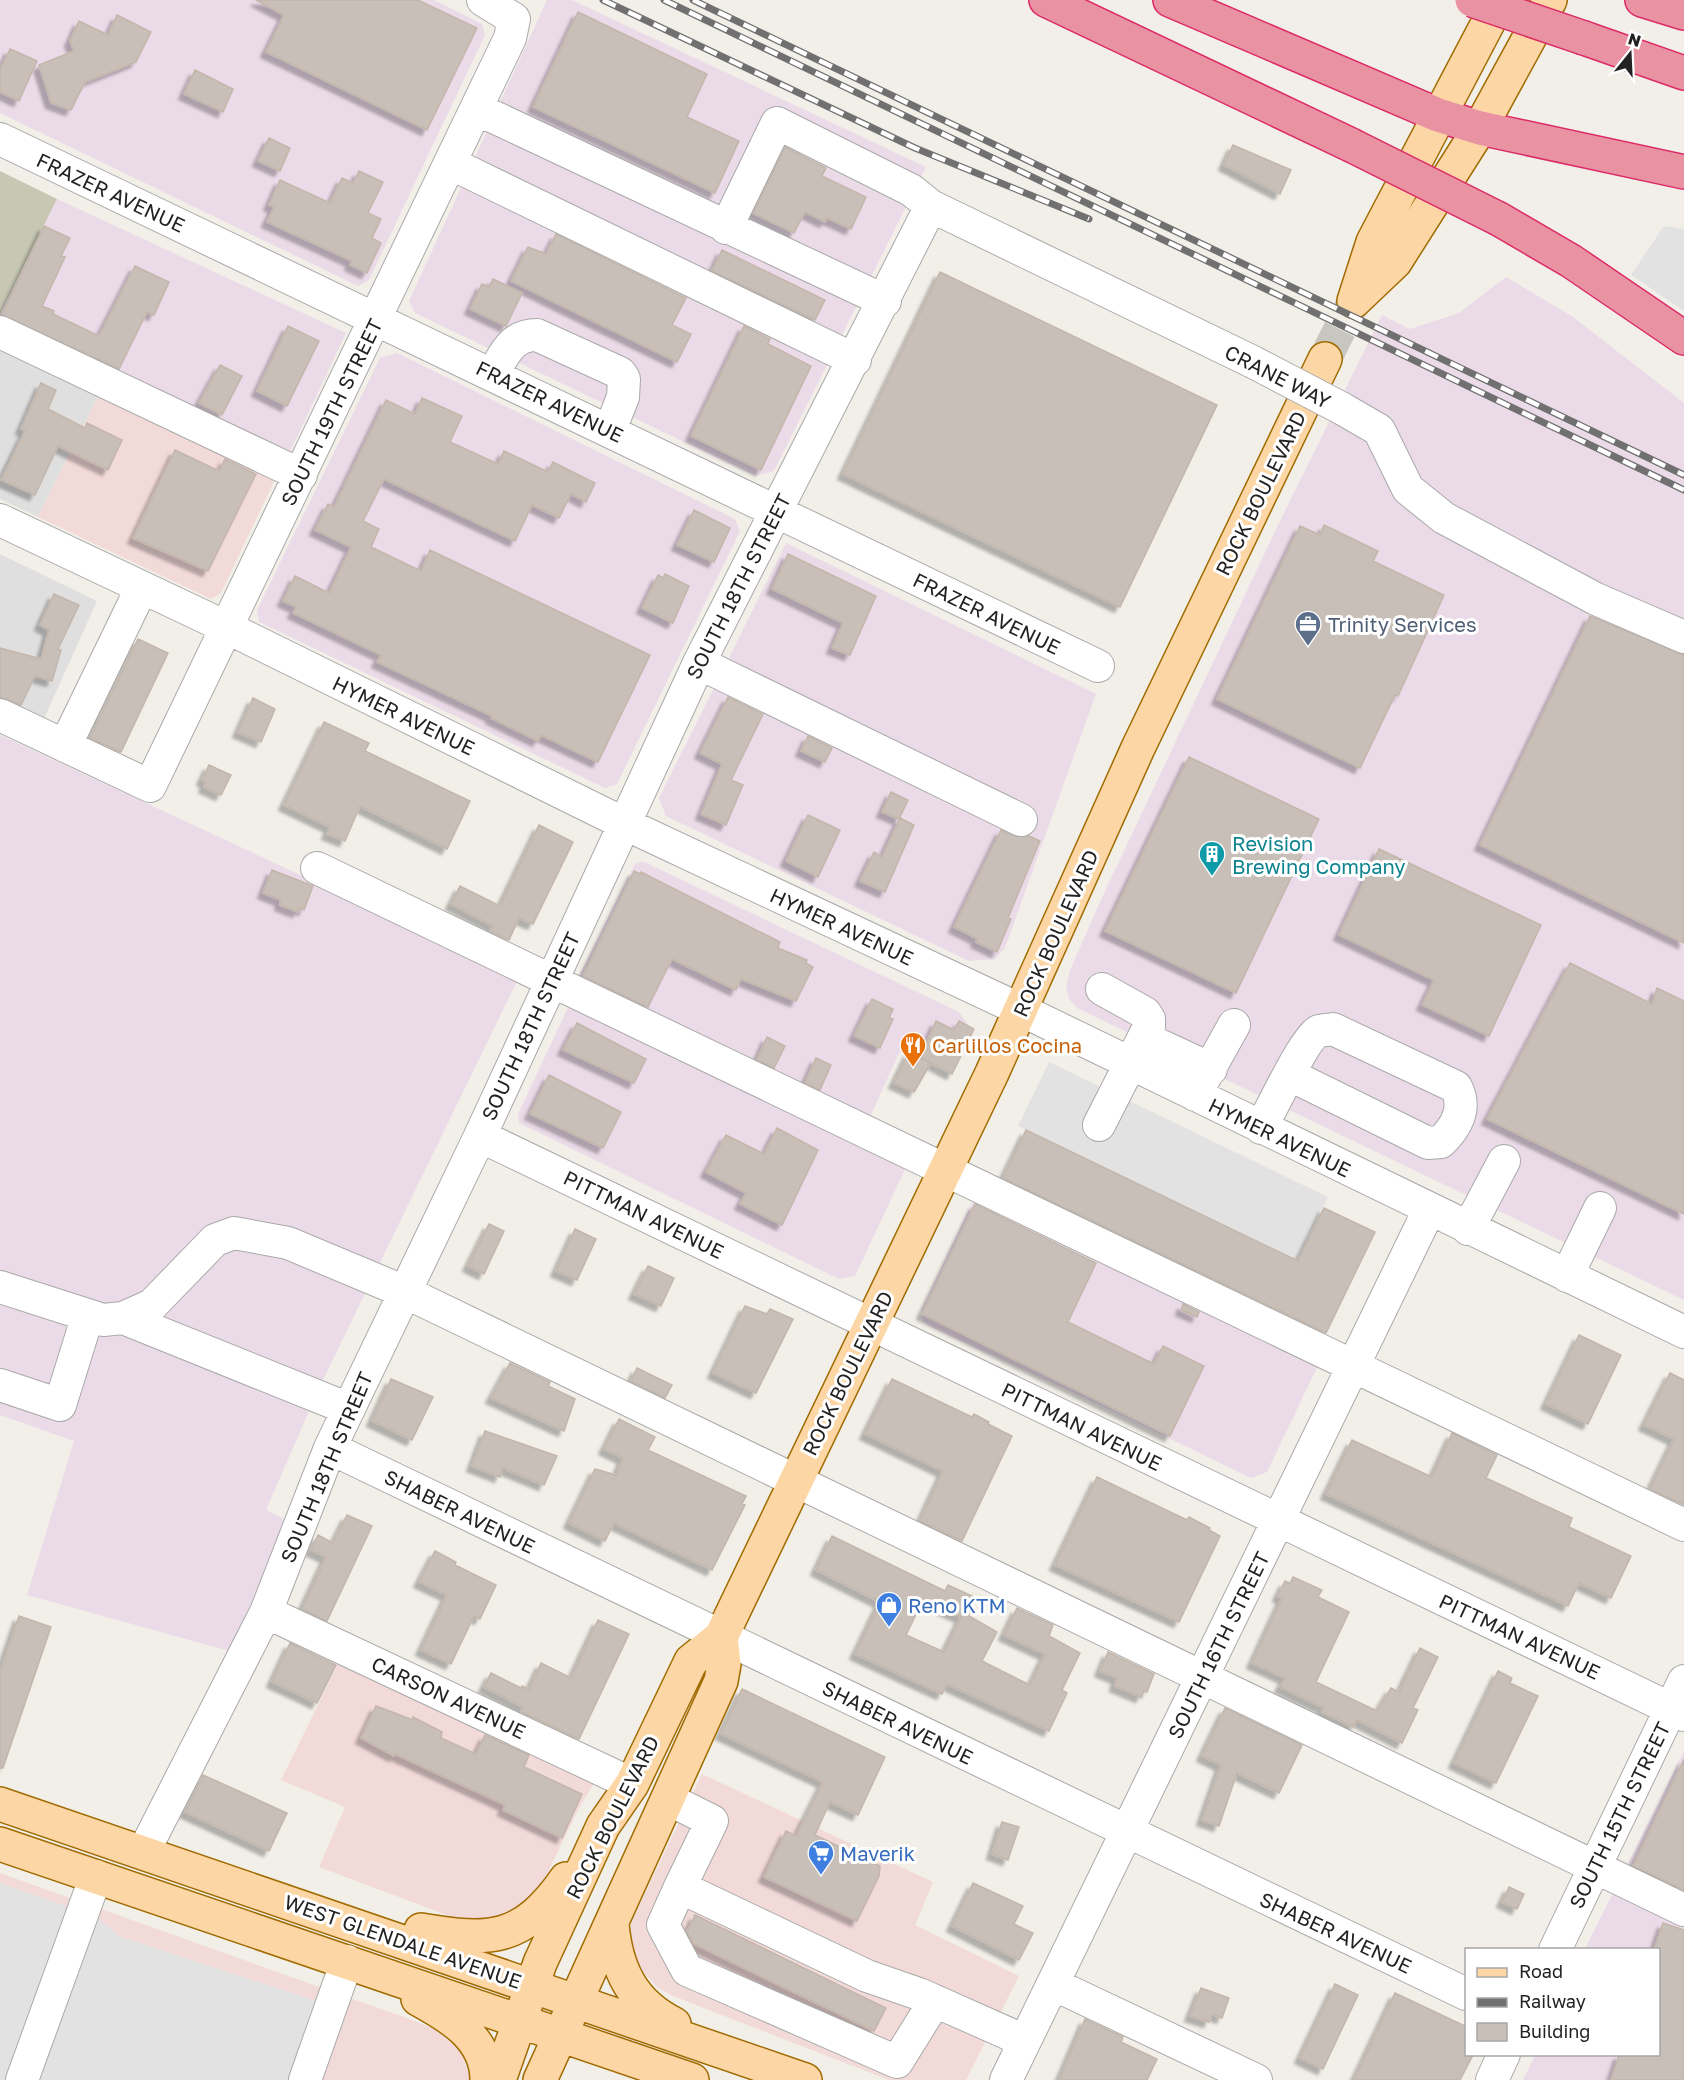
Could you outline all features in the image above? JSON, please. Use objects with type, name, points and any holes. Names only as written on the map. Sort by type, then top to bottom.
[{"type":"highway","points":[[1046,0],[1351,145],[1498,219],[1571,261],[1684,338]]},
{"type":"highway","points":[[1170,0],[1438,115],[1480,128],[1684,172]]},
{"type":"highway","points":[[1472,0],[1684,73]]},
{"type":"highway","points":[[1642,0],[1684,13]]},
{"type":"main road","points":[[1500,0],[1373,242],[1354,301],[1395,262],[1480,128],[1550,0]]},
{"type":"main road","name":"ROCK BOULEVARD","points":[[499,2080],[532,1986],[603,1826],[632,1784],[691,1661],[721,1637],[1021,1010],[1138,747],[1325,359]]},
{"type":"main road","name":"ROCK BOULEVARD","points":[[540,2080],[574,2000],[612,1924],[721,1681],[724,1664],[721,1637]]},
{"type":"main road","name":"WEST GLENDALE AVENUE","points":[[0,1804],[144,1851],[805,2080]]},
{"type":"main road","points":[[323,1913],[465,1938],[510,1931],[537,1914],[559,1890],[603,1826]]},
{"type":"main road","name":"WEST GLENDALE AVENUE","points":[[0,1844],[692,2080]]},
{"type":"main road","points":[[612,1924],[614,1945],[622,1972],[646,2005],[662,2018],[737,2056]]},
{"type":"main road","points":[[349,1962],[454,2020],[481,2049],[487,2080]]},
{"type":"street","name":"SOUTH 19TH STREET","points":[[65,746],[150,786],[510,38],[514,20],[483,0]]},
{"type":"street","points":[[475,111],[494,117],[885,301]]},
{"type":"street","name":"CRANE WAY","points":[[726,228],[777,123],[911,190],[931,206],[1253,362],[1341,408],[1379,430],[1408,489],[1444,518],[1596,599],[1684,637]]},
{"type":"street","name":"FRAZER AVENUE","points":[[0,139],[1098,666]]},
{"type":"street","points":[[450,163],[855,360]]},
{"type":"street","name":"SOUTH 18TH STREET","points":[[144,1851],[266,1612],[330,1448],[480,1136],[699,663],[775,511],[885,301],[931,206]]},
{"type":"street","points":[[0,332],[301,475]]},
{"type":"street","points":[[493,374],[512,342],[528,335],[537,335],[620,373],[624,379],[623,397],[610,430]]},
{"type":"street","name":"HYMER AVENUE","points":[[0,520],[141,589],[228,628],[623,823],[1021,1010],[1137,1051],[1195,1095],[1684,1332]]},
{"type":"street","points":[[0,715],[65,746],[141,589]]},
{"type":"street","points":[[699,663],[1021,820]]},
{"type":"street","points":[[317,868],[1352,1368],[1684,1525]]},
{"type":"street","points":[[1099,1125],[1149,1027],[1149,1019],[1145,1013],[1102,989]]},
{"type":"street","points":[[1195,1095],[1234,1025]]},
{"type":"street","points":[[1261,1128],[1309,1040],[1319,1031],[1333,1029],[1456,1087],[1462,1099],[1461,1113],[1441,1142],[1428,1143],[1290,1075]]},
{"type":"street","points":[[1137,1051],[1211,1069]]},
{"type":"street","name":"PITTMAN AVENUE","points":[[480,1136],[1278,1521],[1680,1701]]},
{"type":"street","points":[[1468,1228],[1504,1161]]},
{"type":"street","points":[[1567,1276],[1600,1208]]},
{"type":"street","name":"SOUTH 16TH STREET","points":[[1006,2080],[1429,1210]]},
{"type":"street","points":[[0,1287],[103,1320],[123,1318],[152,1305],[215,1240],[234,1233],[288,1243],[405,1292],[1684,1910]]},
{"type":"street","points":[[0,1385],[60,1405],[88,1315]]},
{"type":"street","points":[[123,1318],[349,1409]]},
{"type":"street","name":"SHABER AVENUE","points":[[330,1448],[1126,1833],[1465,1993]]},
{"type":"street","name":"CARSON AVENUE","points":[[266,1612],[632,1784]]},
{"type":"street","name":"SOUTH 15TH STREET","points":[[1556,1948],[1680,1701]]},
{"type":"street","points":[[668,1799],[712,1821],[663,1925],[687,1970],[897,2062],[935,2001]]},
{"type":"street","points":[[22,2080],[96,1876]]},
{"type":"street","points":[[680,1887],[867,1976],[935,2001],[1025,2041]]},
{"type":"street","points":[[305,2080],[349,1962]]},
{"type":"street","points":[[1053,1984],[1256,2080]]},
{"type":"street","points":[[1492,2080],[1504,2056]]},
{"type":"shaded area","points":[[0,0],[434,0],[482,24],[485,35],[369,280],[358,286],[0,113]]},
{"type":"shaded area","points":[[547,0],[572,0],[926,167],[774,471],[755,476],[415,313],[409,301]]},
{"type":"shaded area","points":[[0,171],[57,199],[0,314]]},
{"type":"shaded area","points":[[57,199],[346,333],[287,458],[0,321],[0,314]]},
{"type":"shaded area","points":[[1664,226],[1684,229],[1684,311],[1631,275]]},
{"type":"shaded area","points":[[1506,277],[1573,317],[1684,403],[1684,1300],[1077,1008],[1069,999],[1066,987],[1070,970],[1105,891],[1279,523],[1382,315],[1410,329],[1459,313]]},
{"type":"shaded area","points":[[0,343],[101,391],[38,517],[0,499]]},
{"type":"shaded area","points":[[397,353],[735,519],[740,531],[617,784],[605,788],[259,622],[257,610],[380,358]]},
{"type":"shaded area","points":[[101,391],[277,475],[221,593],[211,599],[38,517]]},
{"type":"shaded area","points":[[786,543],[1096,694],[1005,948],[995,959],[969,961],[666,816],[659,798]]},
{"type":"shaded area","points":[[0,554],[97,601],[42,723],[0,703]]},
{"type":"shaded area","points":[[0,735],[519,977],[319,1388],[266,1510],[288,1521],[229,1651],[27,1595],[74,1441],[0,1415]]},
{"type":"shaded area","points":[[642,861],[959,1012],[971,1029],[952,1071],[901,1049],[868,1121],[576,982],[635,864]]},
{"type":"shaded area","points":[[572,999],[909,1161],[855,1276],[839,1279],[519,1123],[518,1114]]},
{"type":"shaded area","points":[[1049,1062],[1328,1197],[1297,1261],[1018,1126]]},
{"type":"shaded area","points":[[977,1192],[1321,1359],[1267,1472],[1251,1478],[931,1327],[923,1321],[921,1311]]},
{"type":"shaded area","points":[[340,1660],[596,1780],[579,1808],[548,1872],[533,1896],[519,1910],[491,1918],[472,1920],[452,1917],[319,1867],[345,1807],[281,1780]]},
{"type":"shaded area","points":[[1684,1751],[1684,2080],[1523,2080],[1535,2056],[1660,2056],[1660,1948],[1586,1948]]},
{"type":"shaded area","points":[[702,1774],[933,1882],[915,1925],[1019,1976],[966,2080],[889,2080],[673,1996],[658,1988],[633,1961],[630,1945],[631,1923]]},
{"type":"shaded area","points":[[0,1873],[436,2030],[460,2050],[471,2080],[0,2080]]},
{"type":"shaded area","points":[[0,1883],[97,1917],[119,1936],[319,2002],[297,2080],[0,2080]]},
{"type":"building","points":[[256,0],[418,0],[477,28],[427,130],[266,52],[284,15]]},
{"type":"building","points":[[578,12],[707,74],[687,117],[739,141],[715,193],[533,107]]},
{"type":"building","points":[[117,15],[151,32],[136,62],[85,82],[71,110],[51,103],[39,65],[74,51],[70,41],[79,21],[108,35]]},
{"type":"building","points":[[10,49],[37,61],[19,101],[0,92],[0,70]]},
{"type":"building","points":[[195,70],[233,89],[223,112],[184,94]]},
{"type":"building","points":[[269,138],[290,148],[280,171],[258,161]]},
{"type":"building","points":[[1233,145],[1291,170],[1280,194],[1224,165]]},
{"type":"building","points":[[785,147],[826,168],[822,176],[866,197],[851,229],[827,218],[825,222],[805,212],[794,233],[753,213]]},
{"type":"building","points":[[359,171],[383,182],[368,213],[381,219],[372,238],[381,243],[367,273],[350,265],[352,261],[267,222],[274,207],[269,205],[280,180],[330,203],[342,178],[353,183]]},
{"type":"building","points":[[44,226],[70,238],[61,256],[65,257],[42,306],[54,311],[53,314],[99,336],[135,266],[169,282],[154,315],[147,312],[119,369],[2,315]]},
{"type":"building","points":[[556,234],[686,298],[672,325],[691,334],[677,362],[511,281],[528,247],[546,254]]},
{"type":"building","points":[[722,250],[825,300],[815,320],[712,271]]},
{"type":"building","points":[[940,272],[1217,405],[1120,607],[843,474]]},
{"type":"building","points":[[493,279],[522,293],[506,326],[470,309],[482,284],[489,287]]},
{"type":"building","points":[[288,326],[319,341],[287,406],[257,391]]},
{"type":"building","points":[[744,326],[770,339],[768,344],[811,366],[761,470],[691,436]]},
{"type":"building","points":[[220,365],[242,376],[222,415],[199,403]]},
{"type":"building","points":[[41,383],[56,390],[48,409],[85,428],[87,423],[122,440],[108,470],[58,446],[35,495],[1,480],[25,431],[21,429]]},
{"type":"building","points":[[422,398],[462,416],[450,442],[498,464],[504,451],[548,472],[553,462],[595,483],[586,502],[571,494],[559,518],[532,505],[515,541],[384,479],[363,521],[379,529],[371,547],[421,571],[430,550],[650,655],[598,762],[541,735],[538,741],[491,718],[492,716],[377,662],[381,655],[293,613],[296,607],[283,601],[295,576],[329,593],[351,547],[315,530],[328,504],[334,507],[386,400],[415,414]]},
{"type":"building","points":[[175,450],[219,471],[225,459],[256,474],[208,571],[133,538]]},
{"type":"building","points":[[694,510],[730,528],[714,562],[677,545]]},
{"type":"building","points":[[1324,525],[1378,551],[1373,561],[1444,595],[1398,696],[1395,695],[1360,768],[1217,699],[1300,526],[1320,535]]},
{"type":"building","points":[[788,554],[876,596],[850,655],[832,648],[843,623],[772,589]]},
{"type":"building","points":[[665,574],[689,586],[673,623],[642,608],[658,575],[663,578]]},
{"type":"building","points":[[54,594],[79,605],[58,649],[61,650],[52,681],[35,676],[21,705],[0,697],[0,648],[41,659],[49,630],[40,625]]},
{"type":"building","points":[[1590,616],[1684,655],[1684,943],[1480,845]]},
{"type":"building","points":[[138,639],[168,653],[121,752],[90,738]]},
{"type":"building","points":[[728,697],[763,714],[731,780],[743,785],[726,825],[701,814],[722,764],[700,753]]},
{"type":"building","points":[[253,698],[275,709],[261,742],[238,732]]},
{"type":"building","points":[[324,722],[369,743],[365,751],[470,801],[447,849],[360,806],[345,841],[327,834],[330,827],[284,805]]},
{"type":"building","points":[[808,736],[832,748],[825,762],[801,751]]},
{"type":"building","name":"Revision Brewing Company","points":[[1189,757],[1319,819],[1236,993],[1105,931]]},
{"type":"building","points":[[209,765],[231,775],[221,795],[204,787],[206,782],[202,780]]},
{"type":"building","points":[[891,792],[908,800],[899,819],[882,812]]},
{"type":"building","points":[[808,815],[840,830],[818,877],[786,861]]},
{"type":"building","points":[[900,818],[914,825],[885,892],[860,881],[874,852],[882,857]]},
{"type":"building","points":[[539,825],[573,842],[533,924],[519,918],[509,940],[490,931],[493,926],[451,904],[460,886],[500,906]]},
{"type":"building","points":[[1001,830],[1014,836],[1029,836],[1040,841],[1008,918],[1011,919],[997,952],[976,942],[978,939],[954,927]]},
{"type":"building","points":[[1379,849],[1541,925],[1489,1036],[1422,1005],[1434,980],[1339,935]]},
{"type":"building","points":[[272,870],[313,886],[304,910],[300,908],[298,912],[280,905],[281,900],[263,893]]},
{"type":"building","points":[[634,871],[640,874],[641,872],[780,942],[778,948],[807,960],[806,963],[813,967],[796,1001],[741,979],[736,990],[672,959],[648,1007],[583,976]]},
{"type":"building","points":[[1570,963],[1652,1004],[1657,988],[1684,1001],[1684,1214],[1487,1119]]},
{"type":"building","points":[[872,999],[893,1009],[889,1018],[893,1019],[880,1048],[854,1036]]},
{"type":"building","points":[[936,1021],[954,1030],[959,1021],[974,1029],[952,1074],[920,1057]]},
{"type":"building","points":[[577,1023],[646,1059],[634,1083],[563,1050]]},
{"type":"building","points":[[767,1037],[785,1046],[774,1068],[757,1060]]},
{"type":"building","name":"Carlillos Cocina","points":[[909,1052],[931,1063],[914,1092],[894,1083]]},
{"type":"building","points":[[816,1058],[831,1065],[820,1090],[805,1083]]},
{"type":"building","points":[[549,1075],[621,1112],[603,1148],[530,1114]]},
{"type":"building","points":[[777,1128],[818,1150],[782,1225],[740,1204],[746,1193],[706,1172],[726,1135],[764,1154]]},
{"type":"building","points":[[1026,1130],[1298,1261],[1324,1208],[1375,1232],[1326,1333],[1003,1178]]},
{"type":"building","points":[[975,1204],[1096,1263],[1068,1322],[1154,1364],[1163,1346],[1204,1366],[1170,1436],[922,1314]]},
{"type":"building","points":[[489,1224],[504,1231],[484,1274],[468,1266]]},
{"type":"building","points":[[575,1229],[596,1239],[577,1280],[556,1271]]},
{"type":"building","points":[[648,1266],[674,1278],[661,1306],[634,1294]]},
{"type":"building","points":[[1183,1304],[1199,1312],[1197,1317],[1181,1310]]},
{"type":"building","points":[[745,1306],[767,1314],[770,1309],[793,1319],[756,1393],[713,1373]]},
{"type":"building","points":[[1579,1335],[1621,1355],[1588,1424],[1546,1404]]},
{"type":"building","points":[[510,1363],[550,1382],[548,1386],[575,1399],[564,1431],[491,1398]]},
{"type":"building","points":[[637,1368],[672,1385],[665,1398],[631,1381]]},
{"type":"building","points":[[1670,1373],[1684,1380],[1684,1505],[1650,1489],[1674,1439],[1644,1425]]},
{"type":"building","points":[[391,1379],[433,1397],[412,1440],[372,1421]]},
{"type":"building","points":[[892,1379],[972,1417],[974,1414],[1012,1436],[962,1541],[920,1521],[943,1471],[865,1434]]},
{"type":"building","points":[[619,1419],[655,1437],[648,1450],[746,1496],[742,1504],[745,1505],[712,1570],[614,1523],[605,1541],[569,1523],[595,1469],[616,1475],[623,1458],[604,1449]]},
{"type":"building","points":[[485,1431],[557,1456],[544,1485],[503,1468],[500,1477],[472,1466]]},
{"type":"building","points":[[1452,1433],[1497,1455],[1486,1478],[1572,1518],[1569,1527],[1631,1556],[1611,1598],[1579,1583],[1568,1606],[1326,1494],[1352,1440],[1432,1477]]},
{"type":"building","points":[[1097,1477],[1187,1520],[1189,1517],[1220,1536],[1179,1622],[1055,1565]]},
{"type":"building","points":[[347,1515],[372,1526],[327,1621],[302,1609],[326,1557],[311,1550],[318,1535],[333,1543]]},
{"type":"building","points":[[832,1536],[945,1591],[948,1585],[974,1597],[969,1616],[997,1632],[982,1661],[1030,1685],[1045,1654],[1004,1635],[1017,1608],[1053,1625],[1049,1636],[1080,1653],[1062,1690],[1067,1693],[1049,1731],[947,1684],[942,1694],[855,1654],[880,1602],[816,1570]],"holes":[[[923,1600],[961,1617],[944,1652],[906,1635]]]},
{"type":"building","points":[[435,1551],[456,1562],[455,1565],[496,1585],[480,1619],[474,1616],[451,1664],[421,1650],[447,1595],[419,1582]]},
{"type":"building","points":[[1293,1577],[1322,1590],[1318,1597],[1349,1612],[1316,1682],[1377,1711],[1391,1688],[1399,1692],[1420,1648],[1438,1657],[1413,1708],[1418,1710],[1402,1743],[1357,1720],[1353,1727],[1322,1712],[1324,1708],[1280,1687],[1285,1678],[1252,1663],[1282,1598],[1278,1596],[1285,1581],[1290,1584]]},
{"type":"building","points":[[19,1616],[51,1627],[3,1768],[0,1768],[0,1672]]},
{"type":"building","points":[[598,1620],[629,1634],[579,1739],[521,1712],[523,1707],[484,1687],[491,1673],[521,1688],[522,1686],[529,1689],[541,1663],[571,1678]]},
{"type":"building","points":[[290,1643],[336,1665],[317,1703],[272,1682]]},
{"type":"building","points":[[1108,1652],[1154,1674],[1147,1692],[1144,1691],[1141,1697],[1115,1686],[1117,1678],[1100,1671]]},
{"type":"building","points":[[1498,1671],[1512,1678],[1510,1683],[1538,1696],[1496,1783],[1454,1763]]},
{"type":"building","points":[[742,1689],[885,1757],[858,1815],[830,1802],[815,1835],[880,1866],[879,1876],[857,1921],[764,1877],[786,1831],[796,1836],[823,1782],[721,1734]]},
{"type":"building","points":[[376,1706],[413,1720],[413,1717],[442,1732],[441,1738],[476,1754],[485,1735],[529,1755],[524,1767],[582,1794],[562,1838],[503,1810],[505,1805],[395,1754],[394,1756],[361,1738]]},
{"type":"building","points":[[1225,1708],[1302,1745],[1279,1793],[1237,1773],[1219,1826],[1202,1820],[1221,1765],[1202,1756]]},
{"type":"building","points":[[1684,1759],[1684,1890],[1633,1866]]},
{"type":"building","points":[[203,1775],[287,1813],[269,1851],[185,1812]]},
{"type":"building","points":[[1002,1822],[1019,1827],[1008,1860],[992,1854]]},
{"type":"building","points":[[973,1883],[1023,1906],[1014,1924],[1033,1933],[1019,1960],[952,1926]]},
{"type":"building","points":[[1509,1887],[1524,1894],[1517,1909],[1502,1902]]},
{"type":"building","points":[[695,1915],[886,2008],[874,2031],[694,1944],[687,1932]]},
{"type":"building","points":[[1663,1923],[1684,1930],[1684,2080],[1611,2080],[1619,2056],[1660,2056],[1660,1948],[1655,1948]]},
{"type":"building","points":[[1335,1984],[1358,1995],[1323,2069],[1300,2058]]},
{"type":"building","points":[[1201,1988],[1229,1998],[1222,2018],[1212,2014],[1209,2022],[1190,2016]]},
{"type":"building","points":[[1395,1993],[1465,2026],[1465,2056],[1472,2056],[1460,2080],[1354,2080]]},
{"type":"building","points":[[1085,2019],[1123,2037],[1121,2042],[1157,2059],[1147,2080],[1059,2080]]},
{"type":"tunnel","points":[[1325,359],[1354,301]]},
{"type":"railway","points":[[603,0],[915,148],[1089,219]]},
{"type":"railway","points":[[664,0],[1684,490]]},
{"type":"railway","points":[[693,0],[1684,475]]},
{"type":"place","name":"Trinity Services","points":[[1308,647]]},
{"type":"place","name":"Revision Brewing Company","points":[[1212,877]]},
{"type":"place","name":"Carlillos Cocina","points":[[913,1068]]},
{"type":"place","name":"Reno KTM","points":[[889,1628]]},
{"type":"place","name":"Maverik","points":[[821,1876]]}]
